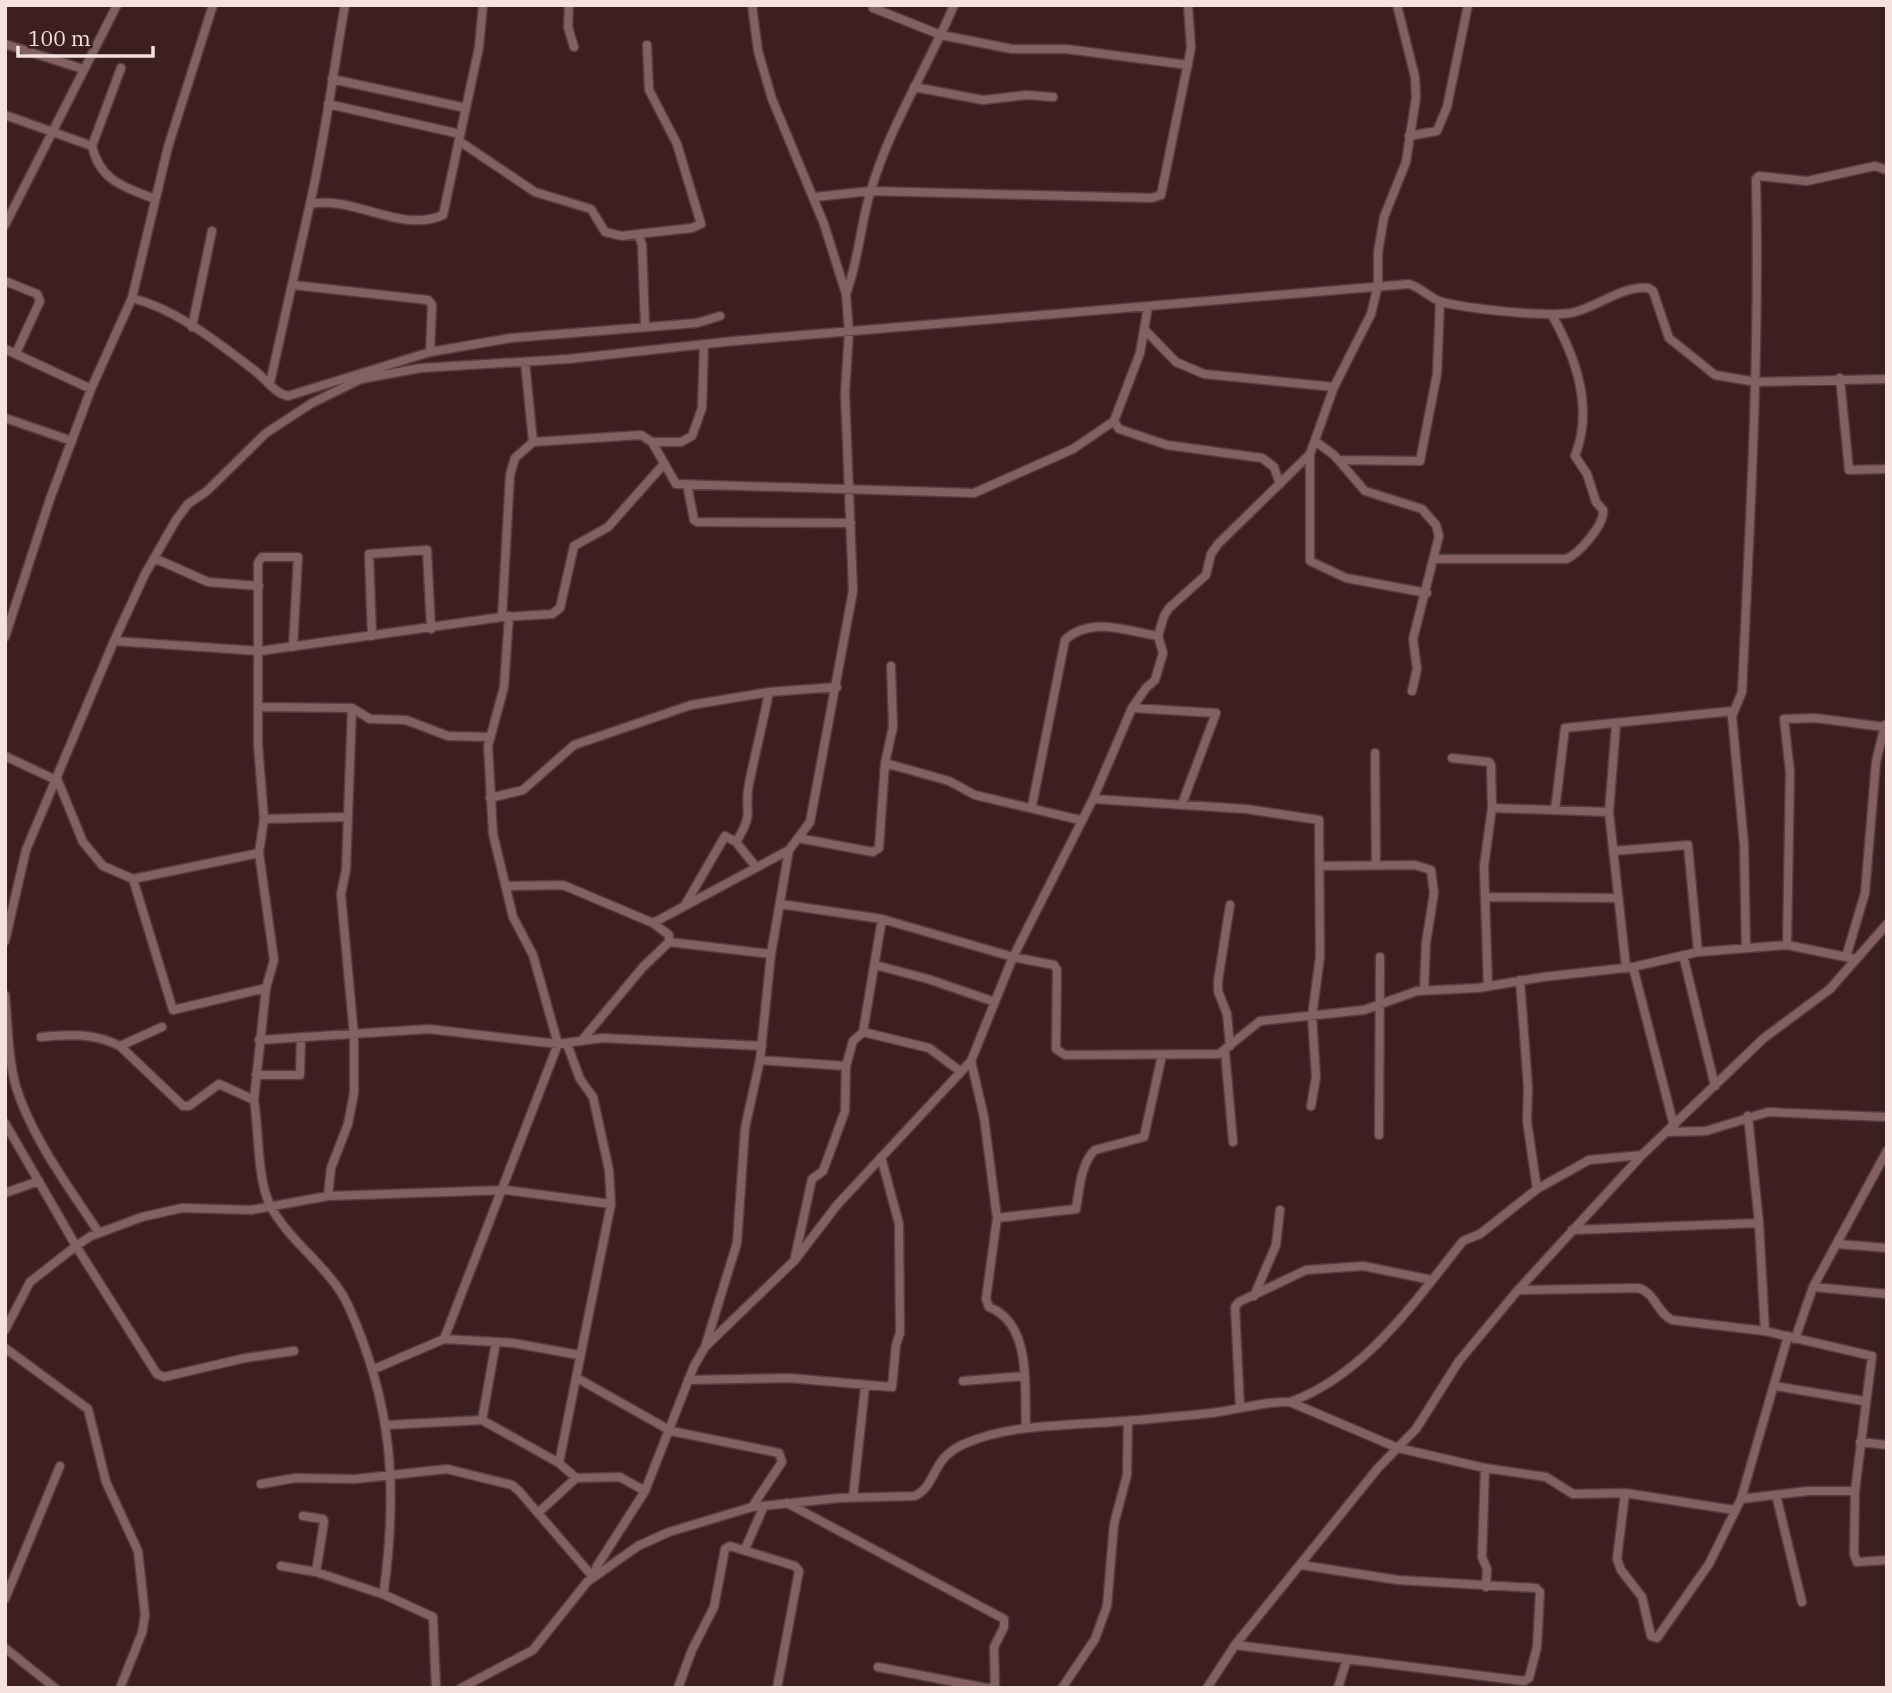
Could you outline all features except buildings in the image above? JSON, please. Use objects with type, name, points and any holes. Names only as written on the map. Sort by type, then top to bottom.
[{"type":"street","points":[[5,225],[117,5]]},
{"type":"street","points":[[5,637],[91,389],[132,299],[168,147],[213,5]]},
{"type":"street","points":[[270,383],[323,147],[345,5]]},
{"type":"street","points":[[310,204],[351,207],[415,220],[443,215],[479,47],[483,5]]},
{"type":"street","points":[[569,5],[568,27],[573,47]]},
{"type":"street","points":[[653,922],[789,850],[810,822],[853,591],[845,393],[849,332],[846,294],[815,197],[772,99],[758,51],[752,5]]},
{"type":"street","points":[[846,294],[858,261],[870,191],[914,87],[942,35],[954,5]]},
{"type":"street","points":[[815,197],[870,191],[1152,198],[1161,195],[1191,48],[1188,5]]},
{"type":"street","points":[[1397,5],[1417,88],[1406,162],[1384,217],[1378,252],[1378,285],[1371,314],[1334,387],[1310,454],[1310,561],[1346,578],[1427,593]]},
{"type":"street","points":[[1409,136],[1437,131],[1447,107],[1468,5]]},
{"type":"street","points":[[873,8],[942,35],[1012,49],[1066,49],[1188,65]]},
{"type":"street","points":[[5,44],[83,69]]},
{"type":"street","points":[[328,104],[460,138],[535,192],[591,209],[605,232],[622,236],[692,228],[701,224],[677,144],[649,90],[647,45]]},
{"type":"street","points":[[121,68],[92,146],[97,166],[119,185],[155,199]]},
{"type":"street","points":[[332,79],[466,108]]},
{"type":"street","points":[[914,87],[983,100],[1026,95],[1053,97]]},
{"type":"street","points":[[5,115],[54,130],[92,146]]},
{"type":"street","points":[[1746,948],[1744,844],[1734,762],[1732,711],[1742,692],[1756,382],[1757,177],[1807,181],[1875,166],[1887,170]]},
{"type":"street","points":[[192,327],[212,231]]},
{"type":"street","points":[[638,234],[642,245],[645,326]]},
{"type":"street","points":[[5,281],[37,294],[40,301],[16,353]]},
{"type":"street","points":[[5,941],[26,850],[58,781],[114,641],[154,558],[188,504],[207,491],[266,433],[312,403],[361,379],[399,370],[525,362],[704,344],[1409,284],[1421,288],[1440,301],[1552,315],[1588,308],[1635,288],[1648,288],[1653,291],[1669,338],[1713,373],[1756,382],[1887,379]]},
{"type":"street","points":[[293,285],[428,300],[432,305],[430,352]]},
{"type":"street","points":[[132,299],[166,312],[218,342],[270,383],[278,394],[288,396],[430,352],[511,338],[697,323],[720,316]]},
{"type":"street","points":[[1339,460],[1420,461],[1437,374],[1440,301]]},
{"type":"street","points":[[559,1463],[611,1204],[609,1170],[593,1097],[580,1079],[562,1044],[533,955],[513,917],[493,834],[489,737],[505,687],[510,475],[515,458],[533,442],[641,435],[652,442],[673,482],[974,493],[1073,449],[1114,421],[1140,353],[1148,307]]},
{"type":"street","points":[[1434,559],[1566,559],[1574,556],[1603,518],[1603,510],[1596,502],[1587,474],[1574,456],[1583,435],[1584,400],[1569,346],[1552,315]]},
{"type":"street","points":[[1146,330],[1176,362],[1204,374],[1334,387]]},
{"type":"street","points":[[652,442],[681,442],[692,436],[702,408],[704,344]]},
{"type":"street","points":[[5,349],[91,389]]},
{"type":"street","points":[[525,362],[533,442]]},
{"type":"street","points":[[1839,378],[1849,470],[1887,469]]},
{"type":"street","points":[[5,418],[72,441]]},
{"type":"street","points":[[1114,421],[1119,429],[1167,445],[1262,458],[1274,467],[1280,484]]},
{"type":"street","points":[[1315,440],[1339,460],[1365,491],[1422,509],[1430,516],[1439,536],[1427,593],[1413,639],[1417,670],[1412,691]]},
{"type":"street","points":[[705,1347],[794,1260],[881,1157],[971,1061],[1013,957],[1080,820],[1093,799],[1132,709],[1155,680],[1163,653],[1158,636],[1169,608],[1209,572],[1211,554],[1218,544],[1310,454]]},
{"type":"street","points":[[114,641],[260,651],[557,612],[574,546],[608,527],[663,465]]},
{"type":"street","points":[[687,484],[694,520],[697,522],[850,523]]},
{"type":"street","points":[[372,636],[369,554],[427,550],[431,629]]},
{"type":"street","points":[[293,647],[298,557],[259,559],[258,707],[264,819],[259,853],[274,951],[266,988],[254,1100],[270,1205],[339,1290],[372,1370],[387,1424],[391,1532],[385,1595]]},
{"type":"street","points":[[154,558],[208,582],[259,586]]},
{"type":"street","points":[[1032,806],[1065,640],[1077,630],[1099,625],[1158,636]]},
{"type":"street","points":[[798,838],[877,851],[885,763],[894,727],[891,666]]},
{"type":"street","points":[[490,798],[523,790],[574,745],[691,705],[769,692],[837,687]]},
{"type":"street","points":[[736,842],[749,822],[748,785],[756,761],[769,692]]},
{"type":"street","points":[[258,707],[352,708],[370,719],[406,720],[448,736],[489,737]]},
{"type":"street","points":[[328,1196],[332,1161],[352,1109],[354,1035],[341,894],[346,870],[352,708]]},
{"type":"street","points":[[1132,709],[1216,713],[1182,804]]},
{"type":"street","points":[[1674,1126],[1630,967],[1617,898],[1609,812],[1616,725],[1619,721],[1732,711]]},
{"type":"street","points":[[1787,945],[1790,772],[1784,719],[1815,718],[1885,725],[1876,762],[1865,893],[1846,957]]},
{"type":"street","points":[[1555,810],[1565,728],[1616,725]]},
{"type":"street","points":[[1375,753],[1376,864]]},
{"type":"street","points":[[5,756],[58,781],[83,842],[103,866],[133,879],[259,853]]},
{"type":"street","points":[[1452,758],[1489,761],[1492,808],[1483,866],[1488,987]]},
{"type":"street","points":[[885,763],[949,781],[975,795],[1032,806],[1080,820]]},
{"type":"street","points":[[1093,799],[1182,804],[1319,820],[1320,957],[1312,1016],[1316,1077],[1311,1106]]},
{"type":"street","points":[[1492,808],[1609,812]]},
{"type":"street","points":[[264,819],[347,817]]},
{"type":"street","points":[[685,905],[721,839],[729,835],[756,867]]},
{"type":"street","points":[[1613,851],[1688,845],[1698,952]]},
{"type":"street","points":[[593,1577],[597,1566],[645,1491],[671,1432],[688,1380],[705,1347],[738,1238],[745,1128],[760,1060],[771,954],[789,850]]},
{"type":"street","points":[[1320,866],[1415,865],[1431,870],[1434,874],[1424,990]]},
{"type":"street","points":[[133,879],[173,1010],[266,988]]},
{"type":"street","points":[[507,886],[563,885],[653,922],[669,935],[669,942],[643,967],[583,1039]]},
{"type":"street","points":[[1485,897],[1617,898]]},
{"type":"street","points":[[780,904],[882,919],[1013,957],[1054,965],[1056,1049],[1060,1053],[1219,1054],[1254,1023],[1364,1010],[1424,990],[1488,987],[1520,980],[1630,967],[1698,952],[1787,945],[1856,959]]},
{"type":"street","points":[[1230,905],[1218,991],[1227,1014],[1233,1142]]},
{"type":"street","points":[[794,1260],[812,1180],[823,1171],[845,1111],[846,1066],[853,1041],[863,1032],[882,919]]},
{"type":"street","points":[[1207,1688],[1235,1645],[1416,1429],[1459,1361],[1518,1290],[1642,1155],[1764,1038],[1829,989],[1887,924]]},
{"type":"street","points":[[669,942],[771,954]]},
{"type":"street","points":[[1683,955],[1715,1086]]},
{"type":"street","points":[[1379,1135],[1380,957]]},
{"type":"street","points":[[875,965],[928,979],[995,1002]]},
{"type":"street","points":[[1520,980],[1528,1087],[1527,1121],[1537,1189]]},
{"type":"street","points":[[5,995],[16,1085],[25,1111],[48,1155],[99,1233]]},
{"type":"street","points":[[120,1046],[162,1027]]},
{"type":"street","points":[[259,1041],[429,1029],[562,1044],[583,1039],[762,1046]]},
{"type":"street","points":[[863,1032],[929,1048],[960,1071]]},
{"type":"street","points":[[41,1037],[69,1034],[96,1036],[120,1046],[183,1105],[189,1106],[219,1084],[254,1100]]},
{"type":"street","points":[[256,1075],[300,1075],[301,1037]]},
{"type":"street","points":[[444,1339],[562,1044]]},
{"type":"street","points":[[998,1218],[1076,1209],[1089,1155],[1095,1150],[1144,1137],[1162,1055]]},
{"type":"street","points":[[760,1060],[846,1066]]},
{"type":"street","points":[[971,1061],[984,1117],[998,1218],[986,1299],[989,1307],[999,1311],[1019,1339],[1026,1428]]},
{"type":"street","points":[[1666,1132],[1706,1130],[1768,1112],[1887,1117]]},
{"type":"street","points":[[1748,1116],[1759,1223],[1765,1331]]},
{"type":"street","points":[[5,1123],[76,1246],[160,1377],[245,1358],[295,1351]]},
{"type":"street","points":[[1625,1493],[1617,1559],[1620,1570],[1642,1597],[1654,1638],[1709,1564],[1741,1499],[1775,1386],[1812,1287],[1887,1151]]},
{"type":"street","points":[[461,1688],[533,1650],[582,1587],[593,1577],[638,1546],[669,1532],[752,1507],[853,1497],[915,1496],[924,1491],[942,1457],[952,1450],[987,1436],[1026,1428],[1128,1421],[1290,1402],[1311,1395],[1342,1376],[1385,1335],[1463,1241],[1480,1234],[1537,1189],[1589,1160],[1642,1155]]},
{"type":"street","points":[[688,1380],[789,1377],[865,1387],[892,1387],[896,1345],[900,1336],[899,1224],[881,1157]]},
{"type":"street","points":[[5,1193],[39,1181]]},
{"type":"street","points":[[5,1329],[30,1282],[76,1246],[99,1233],[142,1217],[182,1208],[251,1210],[328,1196],[502,1192],[611,1204]]},
{"type":"street","points":[[1254,1296],[1276,1245],[1280,1210]]},
{"type":"street","points":[[1573,1230],[1759,1223]]},
{"type":"street","points":[[1838,1244],[1887,1248]]},
{"type":"street","points":[[1240,1408],[1235,1307],[1311,1269],[1363,1266],[1432,1280]]},
{"type":"street","points":[[1812,1287],[1887,1294]]},
{"type":"street","points":[[1518,1290],[1638,1288],[1648,1292],[1672,1320],[1765,1331],[1871,1356],[1855,1491],[1855,1561],[1887,1560]]},
{"type":"street","points":[[372,1370],[444,1339],[496,1342],[579,1355]]},
{"type":"street","points":[[482,1420],[496,1342]]},
{"type":"street","points":[[5,1348],[88,1409],[106,1482],[138,1551],[145,1615],[142,1633],[120,1688]]},
{"type":"street","points":[[963,1381],[1024,1376]]},
{"type":"street","points":[[577,1378],[671,1432],[779,1453],[782,1462],[752,1507]]},
{"type":"street","points":[[1775,1386],[1864,1401]]},
{"type":"street","points":[[853,1497],[865,1387]]},
{"type":"street","points":[[1290,1402],[1398,1448],[1485,1468],[1546,1477],[1573,1494],[1582,1496],[1625,1493],[1734,1510]]},
{"type":"street","points":[[387,1424],[482,1420],[559,1463],[576,1478]]},
{"type":"street","points":[[1062,1688],[1095,1639],[1107,1606],[1114,1524],[1127,1475],[1128,1421]]},
{"type":"street","points":[[1860,1442],[1887,1446]]},
{"type":"street","points":[[5,1599],[60,1466]]},
{"type":"street","points":[[1485,1468],[1482,1557],[1487,1569],[1486,1587]]},
{"type":"street","points":[[261,1484],[295,1478],[355,1479],[447,1469],[463,1471],[512,1486],[593,1577]]},
{"type":"street","points":[[538,1513],[576,1478],[620,1477],[645,1491]]},
{"type":"street","points":[[1741,1499],[1855,1491]]},
{"type":"street","points":[[1776,1495],[1802,1602]]},
{"type":"street","points":[[787,1503],[1004,1619],[1004,1627],[994,1647],[995,1684],[988,1688],[878,1667]]},
{"type":"street","points":[[745,1549],[764,1506]]},
{"type":"street","points":[[303,1516],[323,1519],[324,1522],[316,1572]]},
{"type":"street","points":[[678,1688],[692,1650],[714,1607],[725,1549],[730,1546],[795,1566],[799,1571],[777,1688]]},
{"type":"street","points":[[1235,1645],[1527,1681],[1537,1647],[1540,1592],[1536,1588],[1398,1580],[1301,1565]]},
{"type":"street","points":[[281,1566],[316,1572],[385,1595],[433,1617],[436,1688]]},
{"type":"street","points":[[5,1648],[55,1688]]},
{"type":"street","points":[[1338,1688],[1347,1659]]}]
